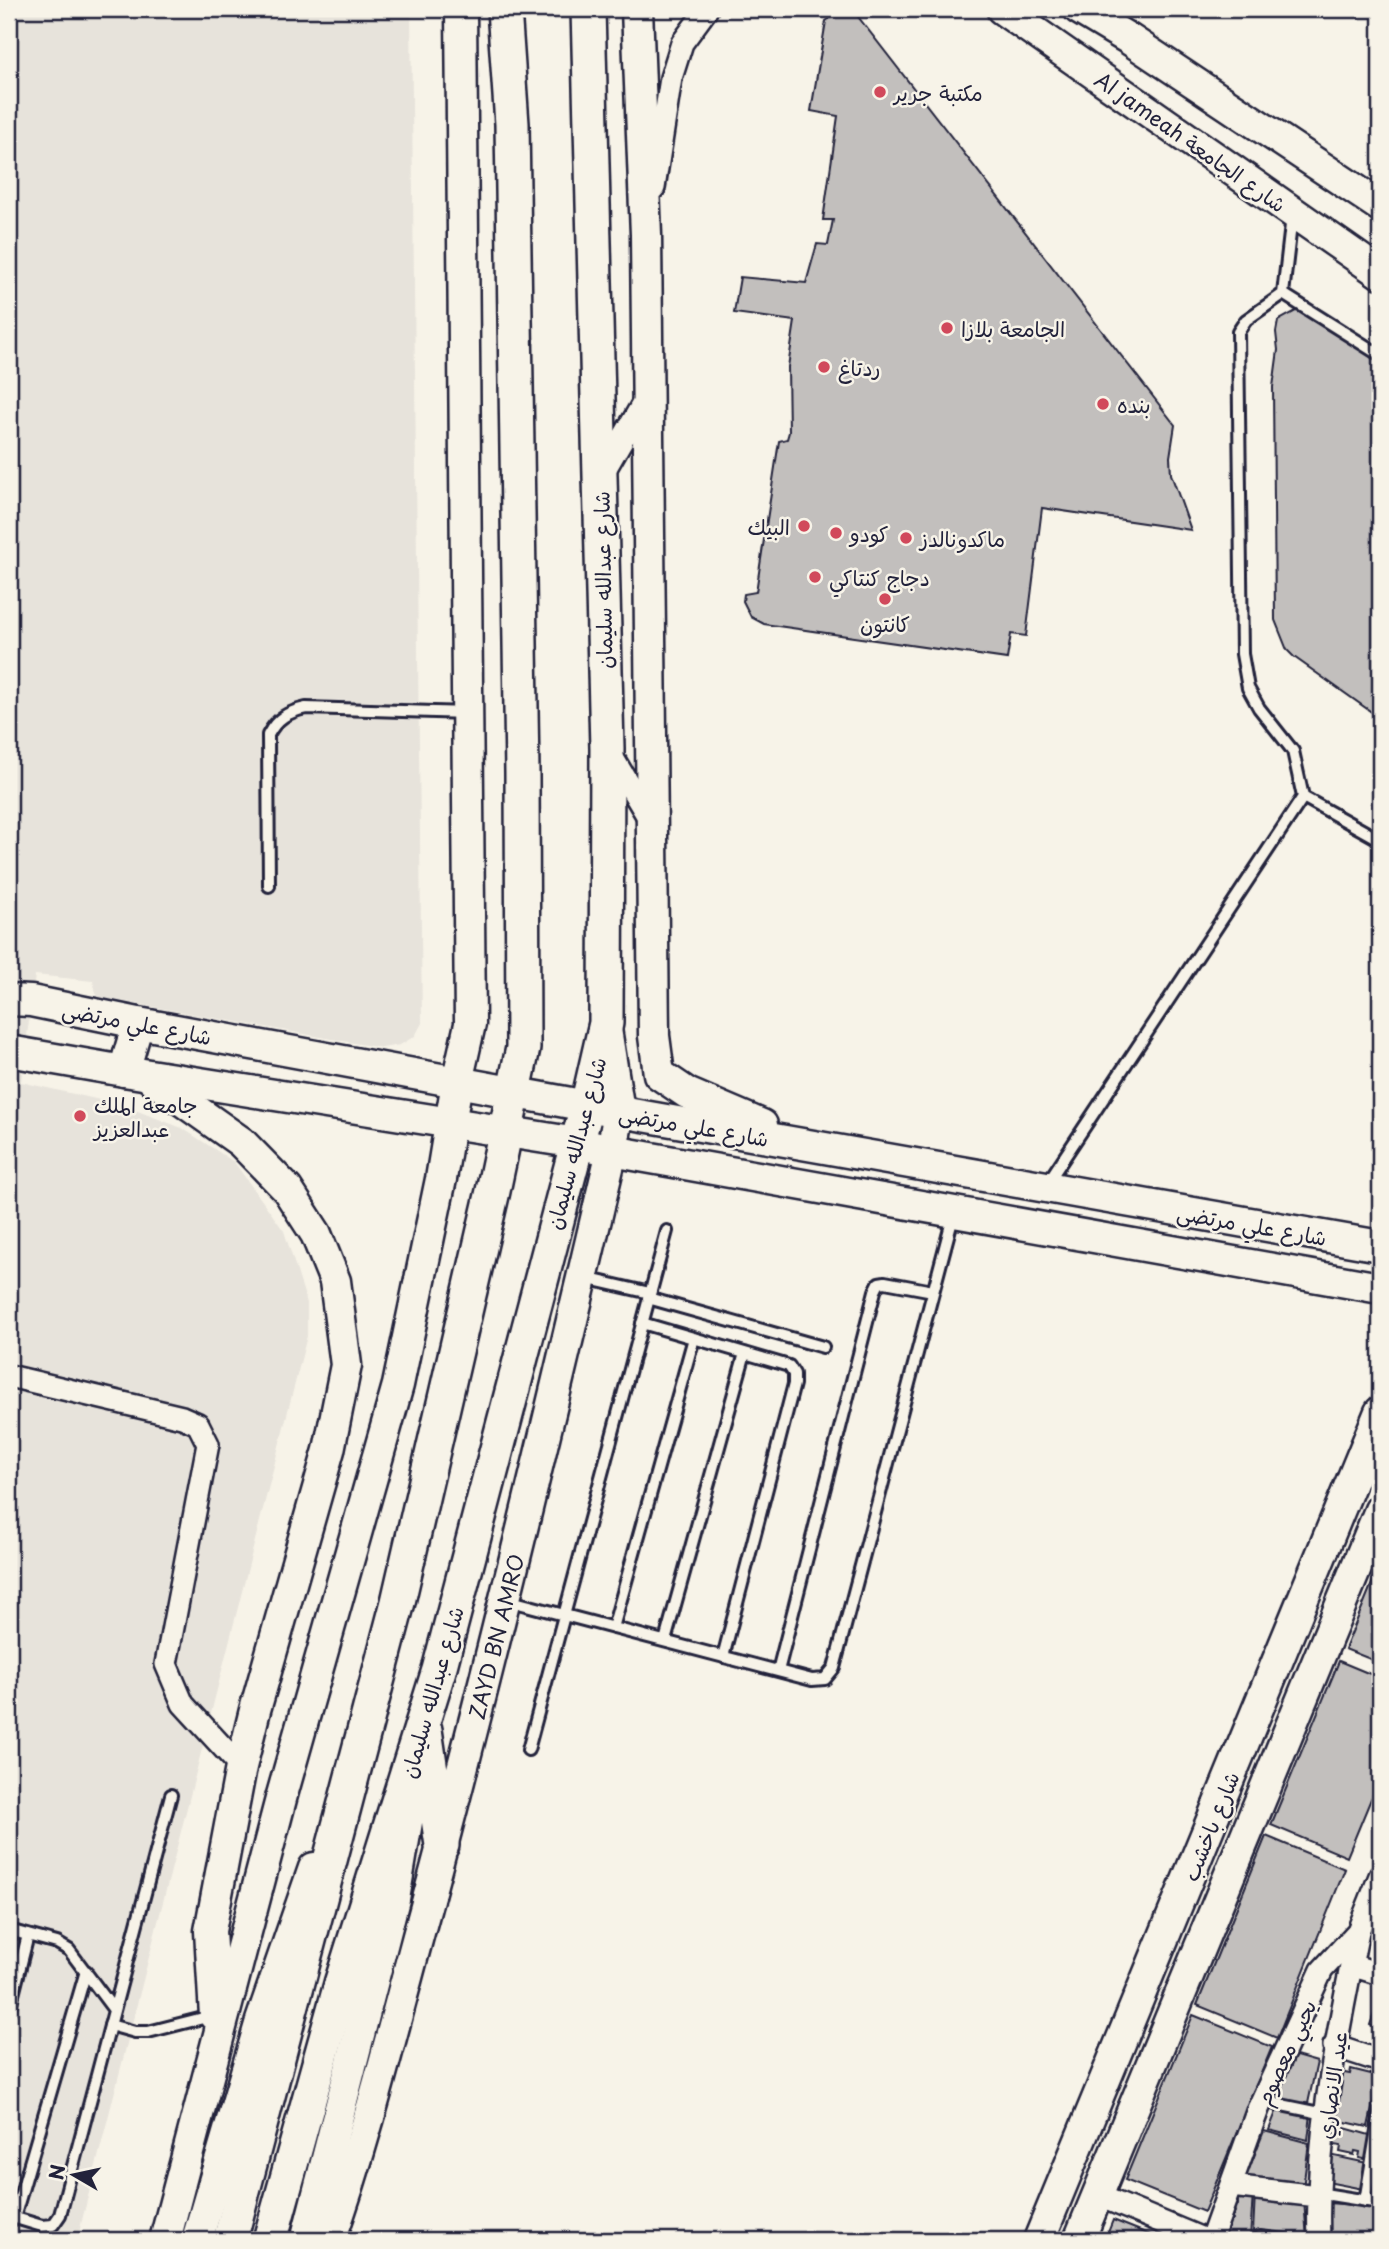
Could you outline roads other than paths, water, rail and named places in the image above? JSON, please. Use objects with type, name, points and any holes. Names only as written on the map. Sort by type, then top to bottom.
[{"type":"main road","points":[[165,2240],[219,2024],[398,1385],[470,1024],[461,9]]},
{"type":"main road","points":[[230,2240],[398,1602],[523,1048],[522,787],[512,124],[504,9]]},
{"type":"main road","name":"شارع عبدالله سليمان","points":[[270,2240],[341,1984],[424,1722],[587,1106],[606,1023],[607,748],[588,9]]},
{"type":"main road","points":[[637,9],[646,235],[654,1036],[659,1074],[687,1093],[811,1145]]},
{"type":"main road","name":"Al jameah شارع الجامعة","points":[[1002,9],[1380,273]]},
{"type":"main road","points":[[1079,9],[1129,39],[1380,206]]},
{"type":"main road","name":"شارع علي مرتضى","points":[[9,1000],[32,1001],[587,1106],[1380,1246]]},
{"type":"main road","points":[[138,1023],[135,1073],[240,1142],[287,1189],[316,1234],[335,1281],[346,1365],[329,1450],[241,1767],[211,1931],[219,2024]]},
{"type":"main road","name":"ZAYD BN AMRO","points":[[330,2240],[347,2192],[442,1845],[612,1151],[619,1111],[606,1023]]},
{"type":"main road","name":"شارع علي مرتضى","points":[[9,1051],[577,1143],[1380,1288]]},
{"type":"main road","name":"شارع باخشب","points":[[1039,2240],[1380,1412]]},
{"type":"main road","name":"شارع باخشب","points":[[1079,2240],[1380,1510]]},
{"type":"main road","points":[[197,2240],[261,2021],[369,1709]]},
{"type":"main road","points":[[424,1722],[442,1845]]},
{"type":"main road","points":[[306,2240],[394,1899],[424,1722]]},
{"type":"street","points":[[646,235],[671,78],[682,43],[707,9]]},
{"type":"street","points":[[600,478],[648,396]]},
{"type":"street","points":[[607,748],[652,824]]},
{"type":"street","points":[[9,1376],[182,1417],[198,1424],[208,1444],[166,1664],[183,1704],[241,1767]]},
{"type":"street","name":"يحيي معصوم","points":[[1211,2240],[1262,2101],[1322,1970],[1359,1931],[1380,1876]]},
{"type":"street","name":"عيد الانصاري","points":[[1319,2240],[1318,2194],[1325,2114],[1334,2046],[1359,1931]]},
{"type":"street","points":[[1352,1965],[1380,1974]]},
{"type":"street","points":[[1334,2046],[1380,2061]]},
{"type":"street","points":[[1231,2186],[1318,2194]]},
{"type":"street","points":[[336,2240],[347,2192]]},
{"type":"street","points":[[1097,2195],[1205,2240]]},
{"type":"lane","points":[[1045,1187],[1303,797],[1293,751],[1259,708],[1248,688],[1240,624],[1238,332],[1246,320],[1283,293],[1292,212]]},
{"type":"lane","points":[[1283,293],[1380,355]]},
{"type":"lane","points":[[269,886],[268,735],[274,722],[289,712],[306,708],[468,713]]},
{"type":"lane","points":[[1303,797],[1380,840]]},
{"type":"lane","points":[[504,1599],[812,1680],[825,1679],[834,1668],[954,1212]]},
{"type":"lane","points":[[528,1750],[667,1231]]},
{"type":"lane","points":[[582,1278],[822,1347]]},
{"type":"lane","points":[[778,1671],[875,1291],[879,1283],[885,1282],[933,1291]]},
{"type":"lane","points":[[642,1323],[789,1366],[794,1374],[794,1384],[723,1657]]},
{"type":"lane","points":[[613,1628],[694,1338]]},
{"type":"lane","points":[[665,1641],[745,1353]]},
{"type":"lane","points":[[86,1972],[12,2217],[49,2226],[60,2215],[171,1796]]},
{"type":"lane","points":[[9,1930],[57,1943],[69,1950],[114,2010]]},
{"type":"lane","points":[[9,2011],[28,1935]]},
{"type":"lane","points":[[110,2025],[135,2032],[148,2032],[219,2024]]},
{"type":"lane","points":[[1262,2101],[1325,2114]]},
{"type":"lane","points":[[1365,2201],[1378,2137],[1380,2112]]},
{"type":"lane","points":[[1318,2194],[1380,2203]]},
{"type":"lane","points":[[1260,2237],[1285,2240]]},
{"type":"place","name":"مكتبة جرير","points":[[880,92]]},
{"type":"place","name":"الجامعة بلازا","points":[[947,328]]},
{"type":"place","name":"ردتاغ","points":[[824,367]]},
{"type":"place","name":"بنده","points":[[1103,404]]},
{"type":"place","name":"البيك","points":[[804,526]]},
{"type":"place","name":"كودو","points":[[836,533]]},
{"type":"place","name":"ماكدونالدز","points":[[906,538]]},
{"type":"place","name":"دجاج كنتاكي","points":[[815,577]]},
{"type":"place","name":"كانتون","points":[[885,599]]},
{"type":"place","name":"جامعة الملك عبدالعزيز","points":[[80,1116]]}]
